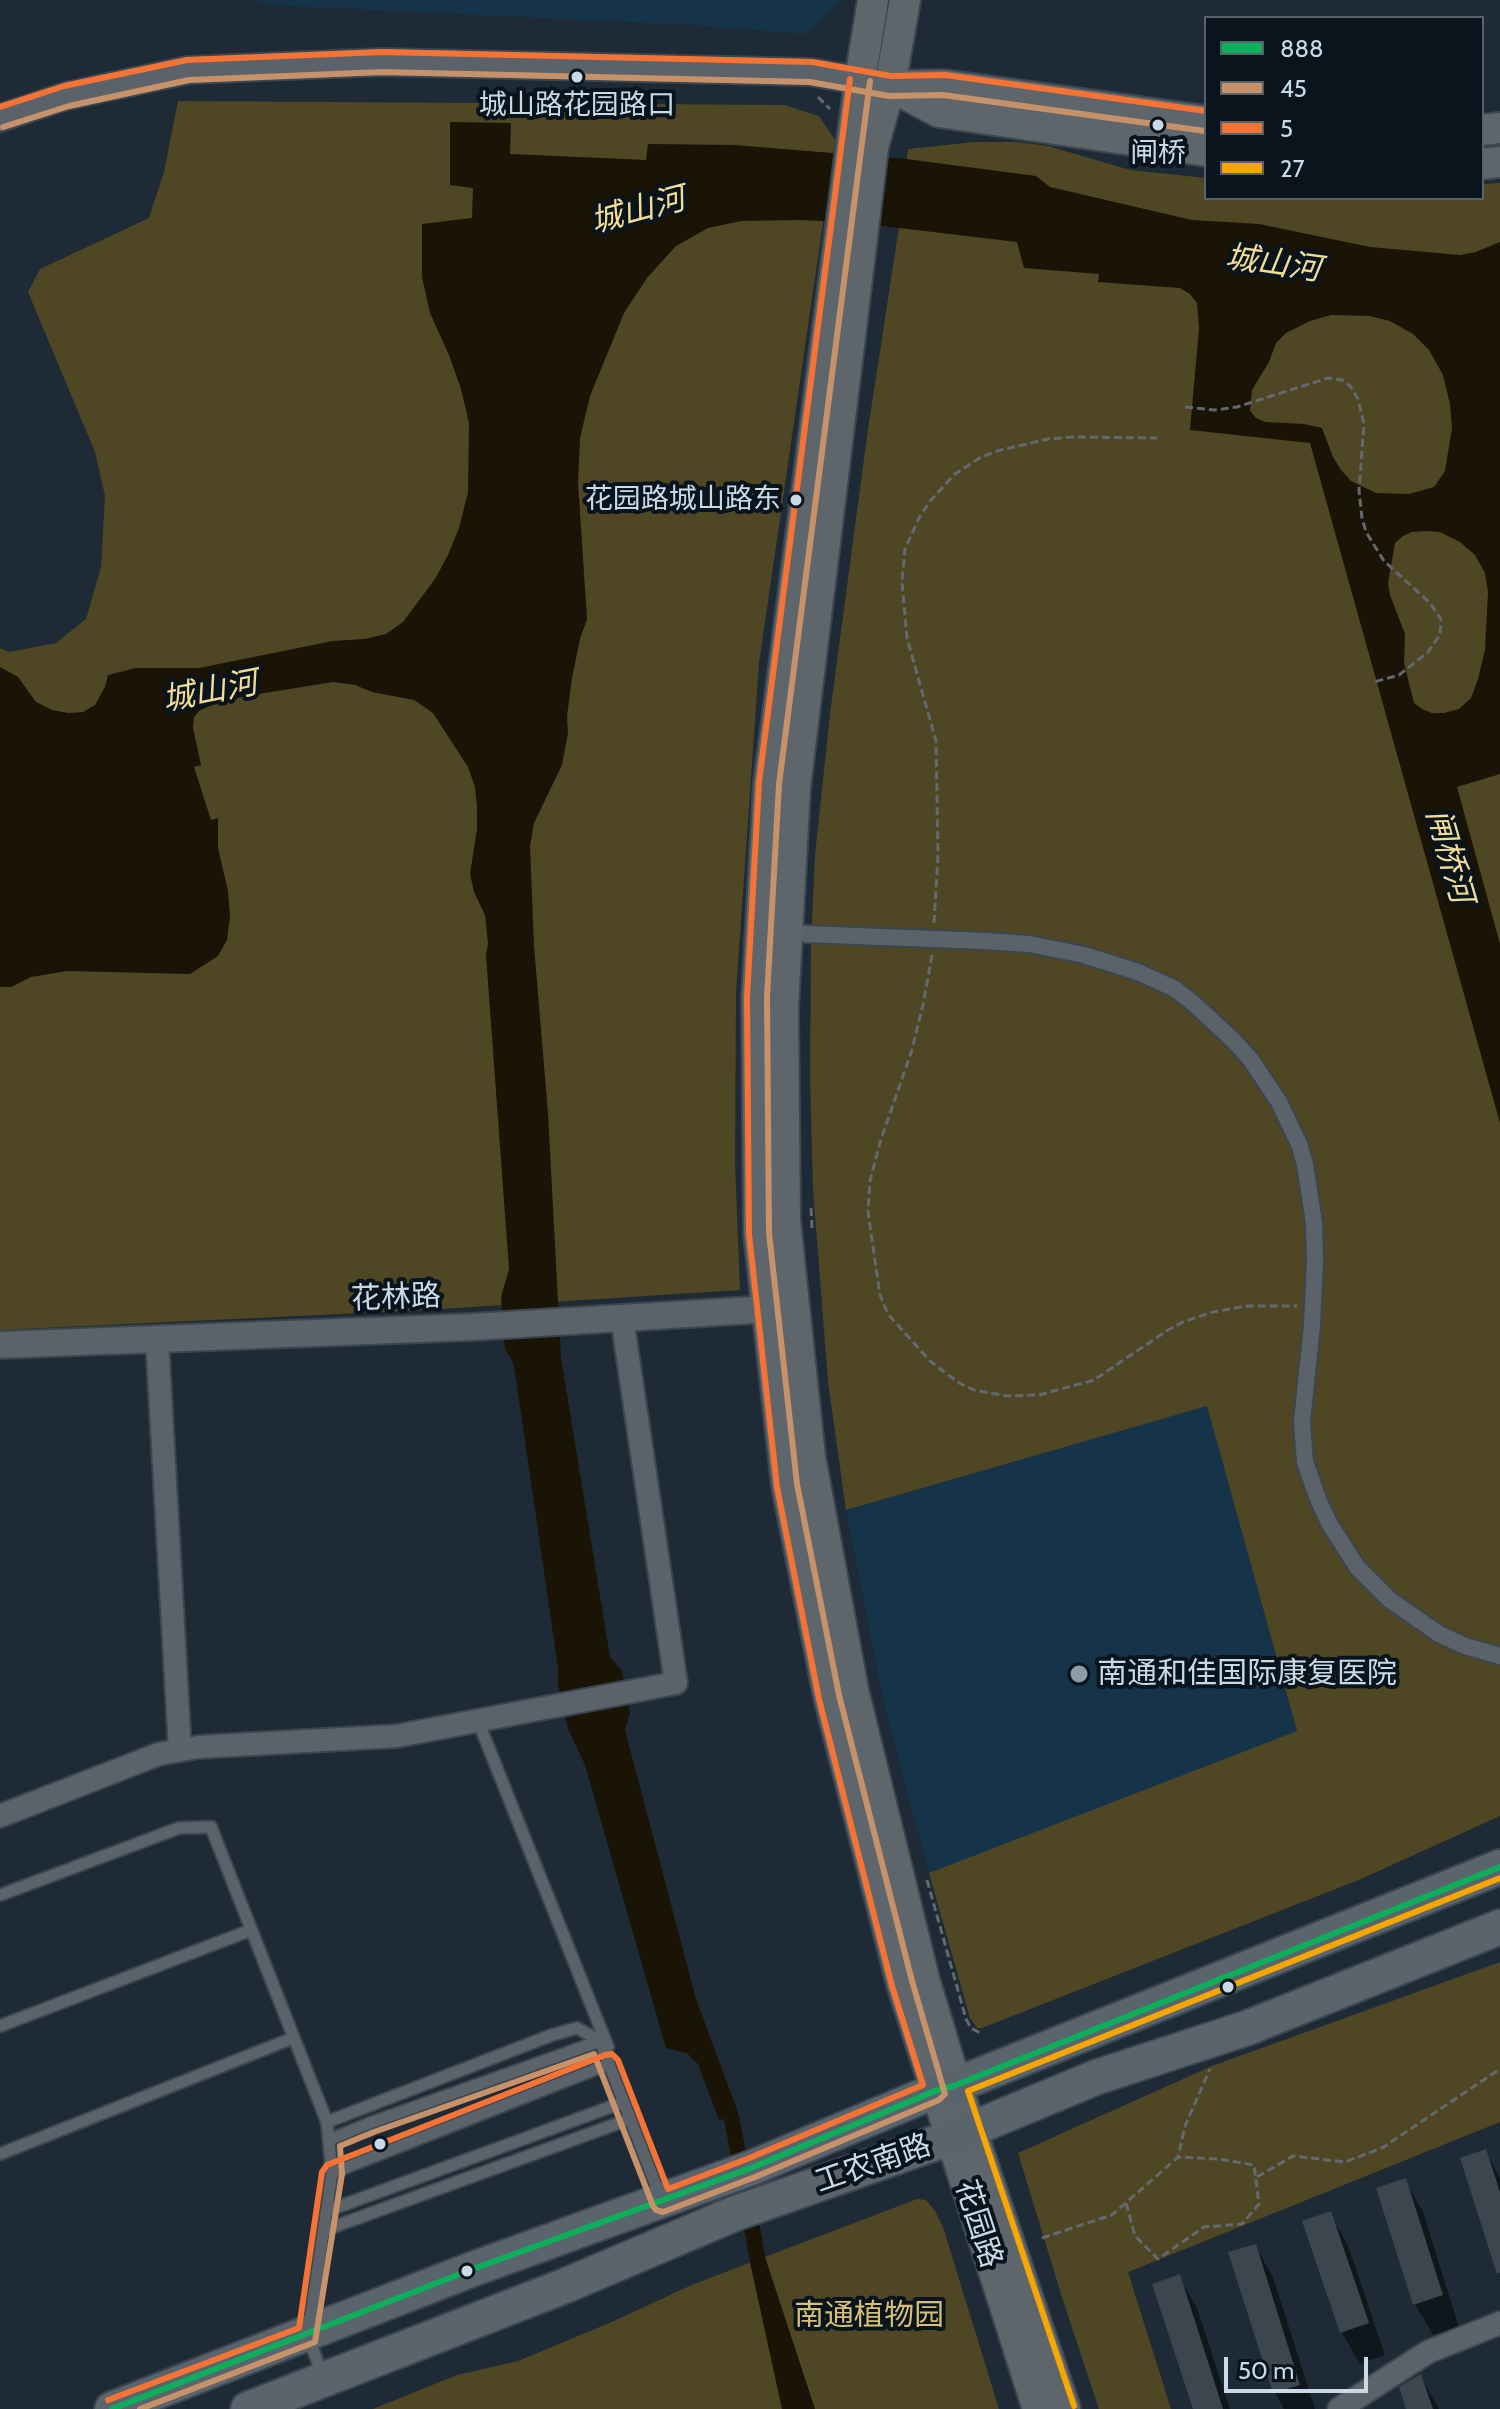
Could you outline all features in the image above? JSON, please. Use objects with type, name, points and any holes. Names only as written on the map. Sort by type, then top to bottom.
[{"type":"main road","name":"花园路","points":[[873,0],[860,80],[863,145],[795,788],[783,1008],[785,1220],[780,1309],[853,1690],[924,1979],[946,2088],[1065,2409]]},
{"type":"main road","name":"花园路","points":[[863,145],[890,86],[905,0]]},
{"type":"main road","points":[[890,86],[944,85],[1204,121]]},
{"type":"main road","points":[[890,86],[939,112],[1204,151]]},
{"type":"main road","name":"工农南路","points":[[112,2409],[473,2269],[742,2172],[1500,1867]]},
{"type":"main road","name":"工农南路","points":[[248,2409],[567,2285],[769,2200],[961,2133],[1097,2077],[1247,2028],[1500,1927]]},
{"type":"main road","name":"花园路","points":[[961,2133],[1038,2409]]},
{"type":"street","points":[[0,118],[66,96],[188,70],[383,62],[811,72],[890,86]]},
{"type":"street","points":[[805,934],[1029,944],[1084,955],[1138,972],[1175,989],[1217,1023],[1251,1060],[1279,1102],[1305,1164],[1314,1223],[1313,1306],[1302,1422],[1305,1462],[1318,1499],[1357,1567],[1401,1608],[1439,1634],[1465,1646],[1500,1656]]},
{"type":"street","name":"花林路","points":[[0,1345],[472,1327],[780,1309]]},
{"type":"street","points":[[0,1816],[159,1754],[198,1747],[397,1736],[676,1683],[622,1318]]},
{"type":"street","points":[[157,1339],[180,1750]]},
{"type":"street","points":[[1339,2409],[1428,2352],[1500,2323]]},
{"type":"lane","points":[[478,1721],[632,2106],[630,2119]]},
{"type":"lane","points":[[0,1895],[179,1828],[211,1827],[327,2122],[332,2173],[308,2335],[323,2379]]},
{"type":"lane","points":[[0,2026],[251,1930]]},
{"type":"lane","points":[[327,2122],[577,2028],[600,2041],[662,2202]]},
{"type":"lane","points":[[0,2154],[293,2038]]},
{"type":"lane","points":[[329,2140],[600,2041]]},
{"type":"lane","points":[[332,2173],[609,2064]]},
{"type":"lane","points":[[327,2211],[624,2102]]},
{"type":"lane","points":[[325,2230],[630,2119]]},
{"type":"path","points":[[1185,407],[1223,410],[1328,378],[1342,380],[1350,386],[1358,399],[1364,424],[1360,480],[1366,532],[1373,547],[1396,574],[1430,603],[1441,619],[1440,635],[1435,643],[1407,670],[1374,682]]},
{"type":"path","points":[[1157,438],[1112,436],[1048,439],[1014,445],[981,457],[955,474],[931,500],[905,549],[902,582],[907,638],[936,741],[938,855],[933,939],[923,1005],[870,1181],[868,1212],[880,1295],[888,1314],[930,1361],[959,1383],[974,1390],[1007,1396],[1039,1395],[1094,1380],[1168,1330],[1213,1312],[1262,1305],[1313,1306]]},
{"type":"path","points":[[811,1194],[812,1226]]},
{"type":"path","points":[[923,1868],[966,2019],[971,2028],[980,2033]]},
{"type":"path","points":[[1042,2238],[1112,2215],[1178,2157],[1185,2126],[1212,2066]]},
{"type":"path","points":[[1257,2177],[1293,2156],[1345,2162],[1382,2148],[1500,2069]]},
{"type":"path","points":[[1126,2203],[1135,2236],[1158,2259],[1204,2227],[1242,2224],[1259,2204],[1254,2165],[1178,2157]]},
{"type":"shaded area","points":[[251,0],[840,0],[806,34],[691,25],[269,5]]},
{"type":"shaded area","name":"南通和佳国际康复医院","points":[[1207,1406],[1297,1732],[929,1873],[885,1708],[846,1510]]},
{"type":"green space","points":[[178,101],[784,105],[819,116],[835,140],[759,663],[736,993],[735,1164],[740,1290],[425,1310],[0,1330],[0,648],[9,652],[56,643],[86,619],[101,567],[105,496],[95,452],[28,292],[40,269],[149,218],[164,172]]},
{"type":"green space","points":[[974,142],[1048,146],[1130,170],[1204,178],[1204,200],[1484,200],[1484,184],[1500,183],[1500,1816],[1361,1879],[982,2028],[977,2028],[970,2018],[929,1873],[1297,1731],[1207,1406],[846,1510],[828,1382],[813,1189],[811,942],[815,855],[830,714],[908,149]]},
{"type":"green space","points":[[1500,1962],[1500,2122],[1128,2272],[1171,2409],[1099,2409],[1018,2153],[1212,2066]]},
{"type":"green space","name":"南通植物园","points":[[917,2199],[926,2200],[943,2227],[999,2409],[373,2409],[457,2375],[518,2361],[694,2284]]},
{"type":"water","points":[[450,122],[511,123],[510,154],[646,160],[648,144],[734,145],[906,159],[1036,176],[1050,187],[1192,220],[1259,224],[1370,247],[1460,255],[1500,242],[1500,774],[1457,787],[1500,944],[1500,1123],[1310,443],[1190,430],[1199,328],[1197,303],[1190,294],[1180,288],[1098,282],[1099,274],[1024,268],[1017,242],[857,223],[741,221],[708,228],[676,246],[647,278],[624,313],[590,396],[580,438],[578,482],[587,619],[572,678],[562,765],[534,823],[530,846],[561,1358],[610,1657],[622,1671],[630,1712],[625,1730],[696,1999],[739,2115],[766,2260],[815,2409],[782,2409],[751,2267],[724,2119],[719,2120],[698,2064],[687,2053],[666,2048],[585,1765],[568,1729],[558,1684],[516,1379],[513,1362],[505,1349],[501,1297],[509,1269],[486,955],[488,943],[485,915],[474,892],[470,874],[477,807],[475,787],[468,767],[433,713],[414,700],[372,692],[355,685],[333,682],[246,696],[199,711],[194,717],[193,728],[201,765],[194,767],[211,820],[218,818],[218,848],[230,916],[227,940],[218,956],[190,974],[67,971],[31,977],[11,987],[0,987],[0,667],[18,677],[36,702],[52,710],[83,712],[95,705],[108,675],[136,668],[199,668],[333,641],[386,634],[403,622],[435,579],[459,528],[468,492],[469,423],[449,355],[430,313],[422,277],[422,224],[472,218],[473,188],[450,185]],"holes":[[[1331,315],[1370,316],[1390,321],[1413,334],[1429,350],[1443,375],[1452,428],[1445,471],[1434,487],[1409,494],[1376,493],[1351,481],[1341,470],[1322,428],[1265,422],[1250,411],[1252,390],[1269,362],[1276,343],[1286,333]],[[1412,532],[1440,532],[1460,542],[1475,555],[1485,573],[1488,592],[1485,650],[1478,679],[1471,698],[1459,709],[1444,713],[1432,713],[1414,703],[1404,663],[1405,634],[1388,583],[1395,543]]]},
{"type":"building","points":[[1486,2149],[1500,2192],[1500,2273],[1497,2274],[1460,2158]]},
{"type":"building","points":[[1406,2178],[1443,2295],[1413,2305],[1376,2188]]},
{"type":"building","points":[[1331,2211],[1369,2323],[1340,2333],[1302,2221]]},
{"type":"building","points":[[1256,2244],[1300,2385],[1273,2393],[1228,2252]]},
{"type":"building","points":[[1180,2274],[1223,2409],[1193,2409],[1152,2284]]},
{"type":"building","points":[[1421,2374],[1433,2409],[1406,2409],[1399,2387]]},
{"type":"transit line","name":"5","points":[[0,107],[64,86],[187,60],[383,52],[812,62],[891,76],[945,75],[1204,111]]},
{"type":"transit line","name":"45","points":[[3,127],[69,106],[189,80],[383,72],[810,82],[889,96],[943,95],[1204,131]]},
{"type":"transit line","name":"5","points":[[108,2400],[299,2328],[322,2172],[327,2165],[605,2055],[612,2054],[618,2060],[668,2189],[923,2085],[892,1986],[819,1699],[777,1487],[749,1234],[747,997],[759,782],[850,79]]},
{"type":"transit line","name":"45","points":[[140,2409],[315,2342],[342,2174],[340,2146],[374,2132],[594,2054],[653,2206],[663,2212],[755,2177],[939,2100],[945,2094],[912,1981],[839,1695],[797,1484],[769,1233],[767,997],[779,784],[870,81]]},
{"type":"transit line","name":"888","points":[[112,2409],[473,2269],[751,2168],[935,2091],[1500,1867]]},
{"type":"transit line","name":"27","points":[[1074,2406],[968,2091],[1500,1878]]},
{"type":"place","name":"城山路花园路口","points":[[577,77]]},
{"type":"place","name":"闸桥","points":[[1158,125]]},
{"type":"place","name":"花园路城山路东","points":[[796,500]]},
{"type":"place","name":"南通和佳国际康复医院","points":[[1079,1674]]},
{"type":"water label","name":"城山河","points":[[638,211]]},
{"type":"water label","name":"城山河","points":[[1273,264]]},
{"type":"water label","name":"城山河","points":[[210,692]]},
{"type":"water label","name":"闸桥河","points":[[1449,856]]}]
